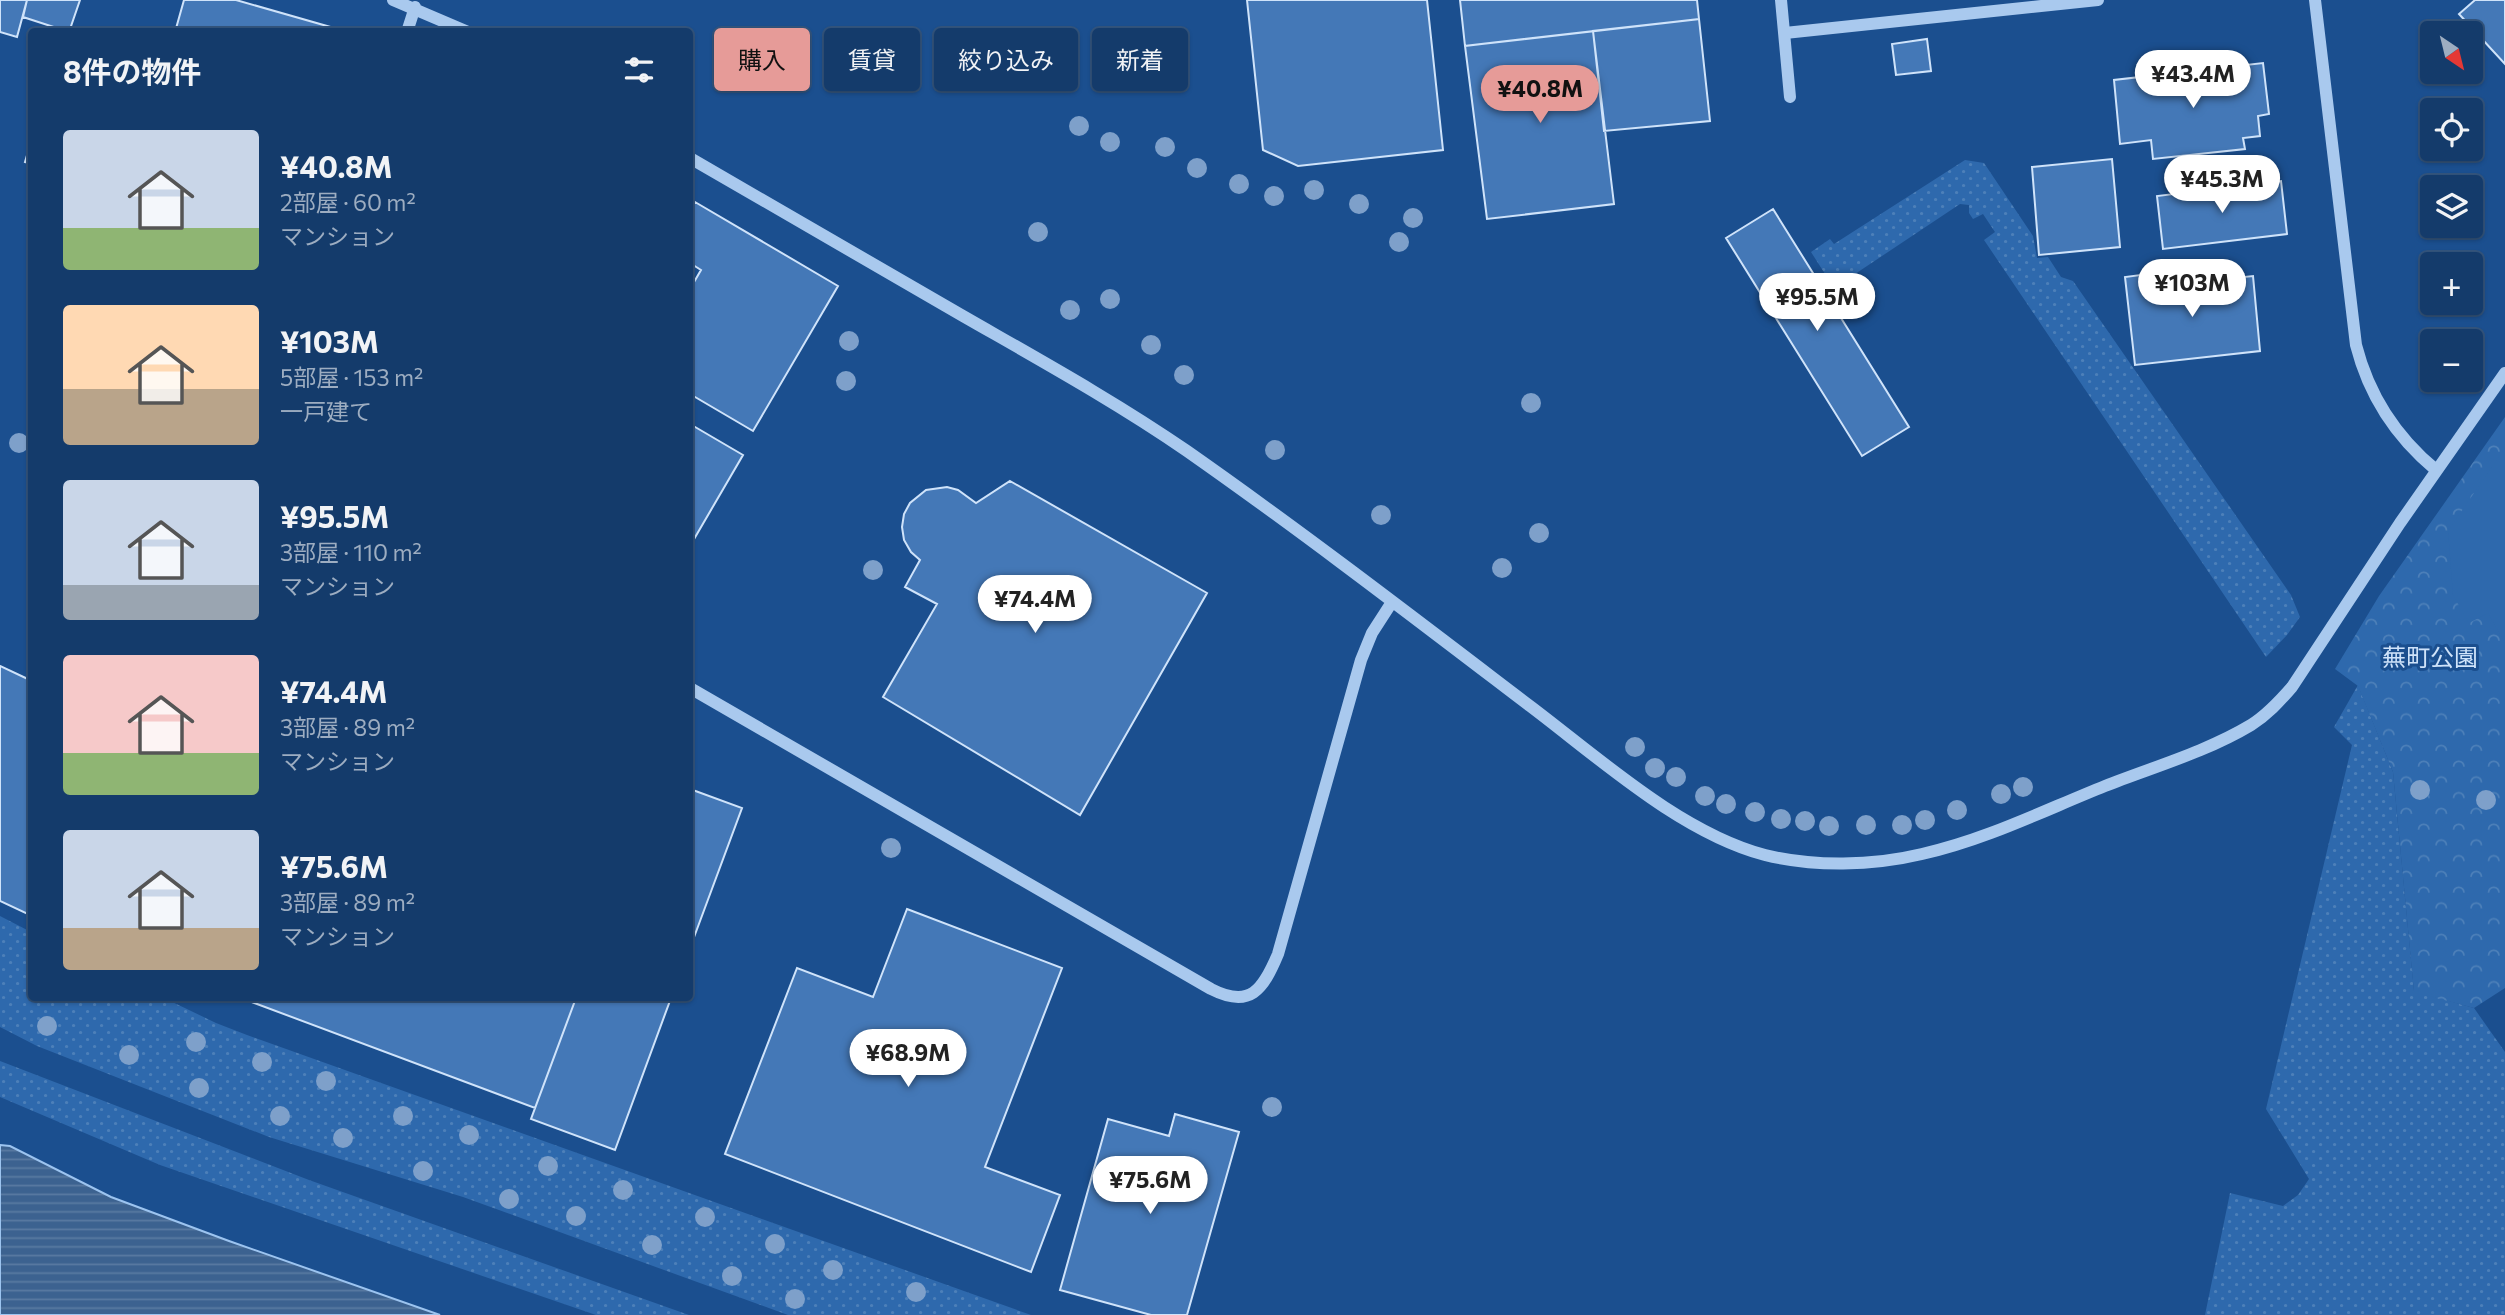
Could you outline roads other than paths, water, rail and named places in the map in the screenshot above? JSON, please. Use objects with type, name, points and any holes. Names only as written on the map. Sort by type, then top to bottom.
[{"type":"street","points":[[393,0],[460,28]]},
{"type":"street","points":[[1781,0],[1790,97]]},
{"type":"street","points":[[1785,33],[2098,0]]},
{"type":"street","points":[[2315,0],[2352,323],[2359,357],[2373,394],[2388,419],[2409,445],[2436,470]]},
{"type":"street","points":[[408,28],[415,7]]},
{"type":"street","points":[[693,160],[1001,337],[1163,435],[1392,601],[1645,793],[1718,838],[1765,855],[1818,863],[1855,863],[1923,854],[2016,822],[2223,739],[2265,715],[2291,687],[2436,470],[2505,373]]},
{"type":"street","points":[[693,690],[1211,989],[1227,997],[1242,998],[1264,985],[1278,954],[1361,660],[1371,633],[1392,601]]},
{"type":"park label","name":"蕪町公園","points":[[2430,656]]}]
